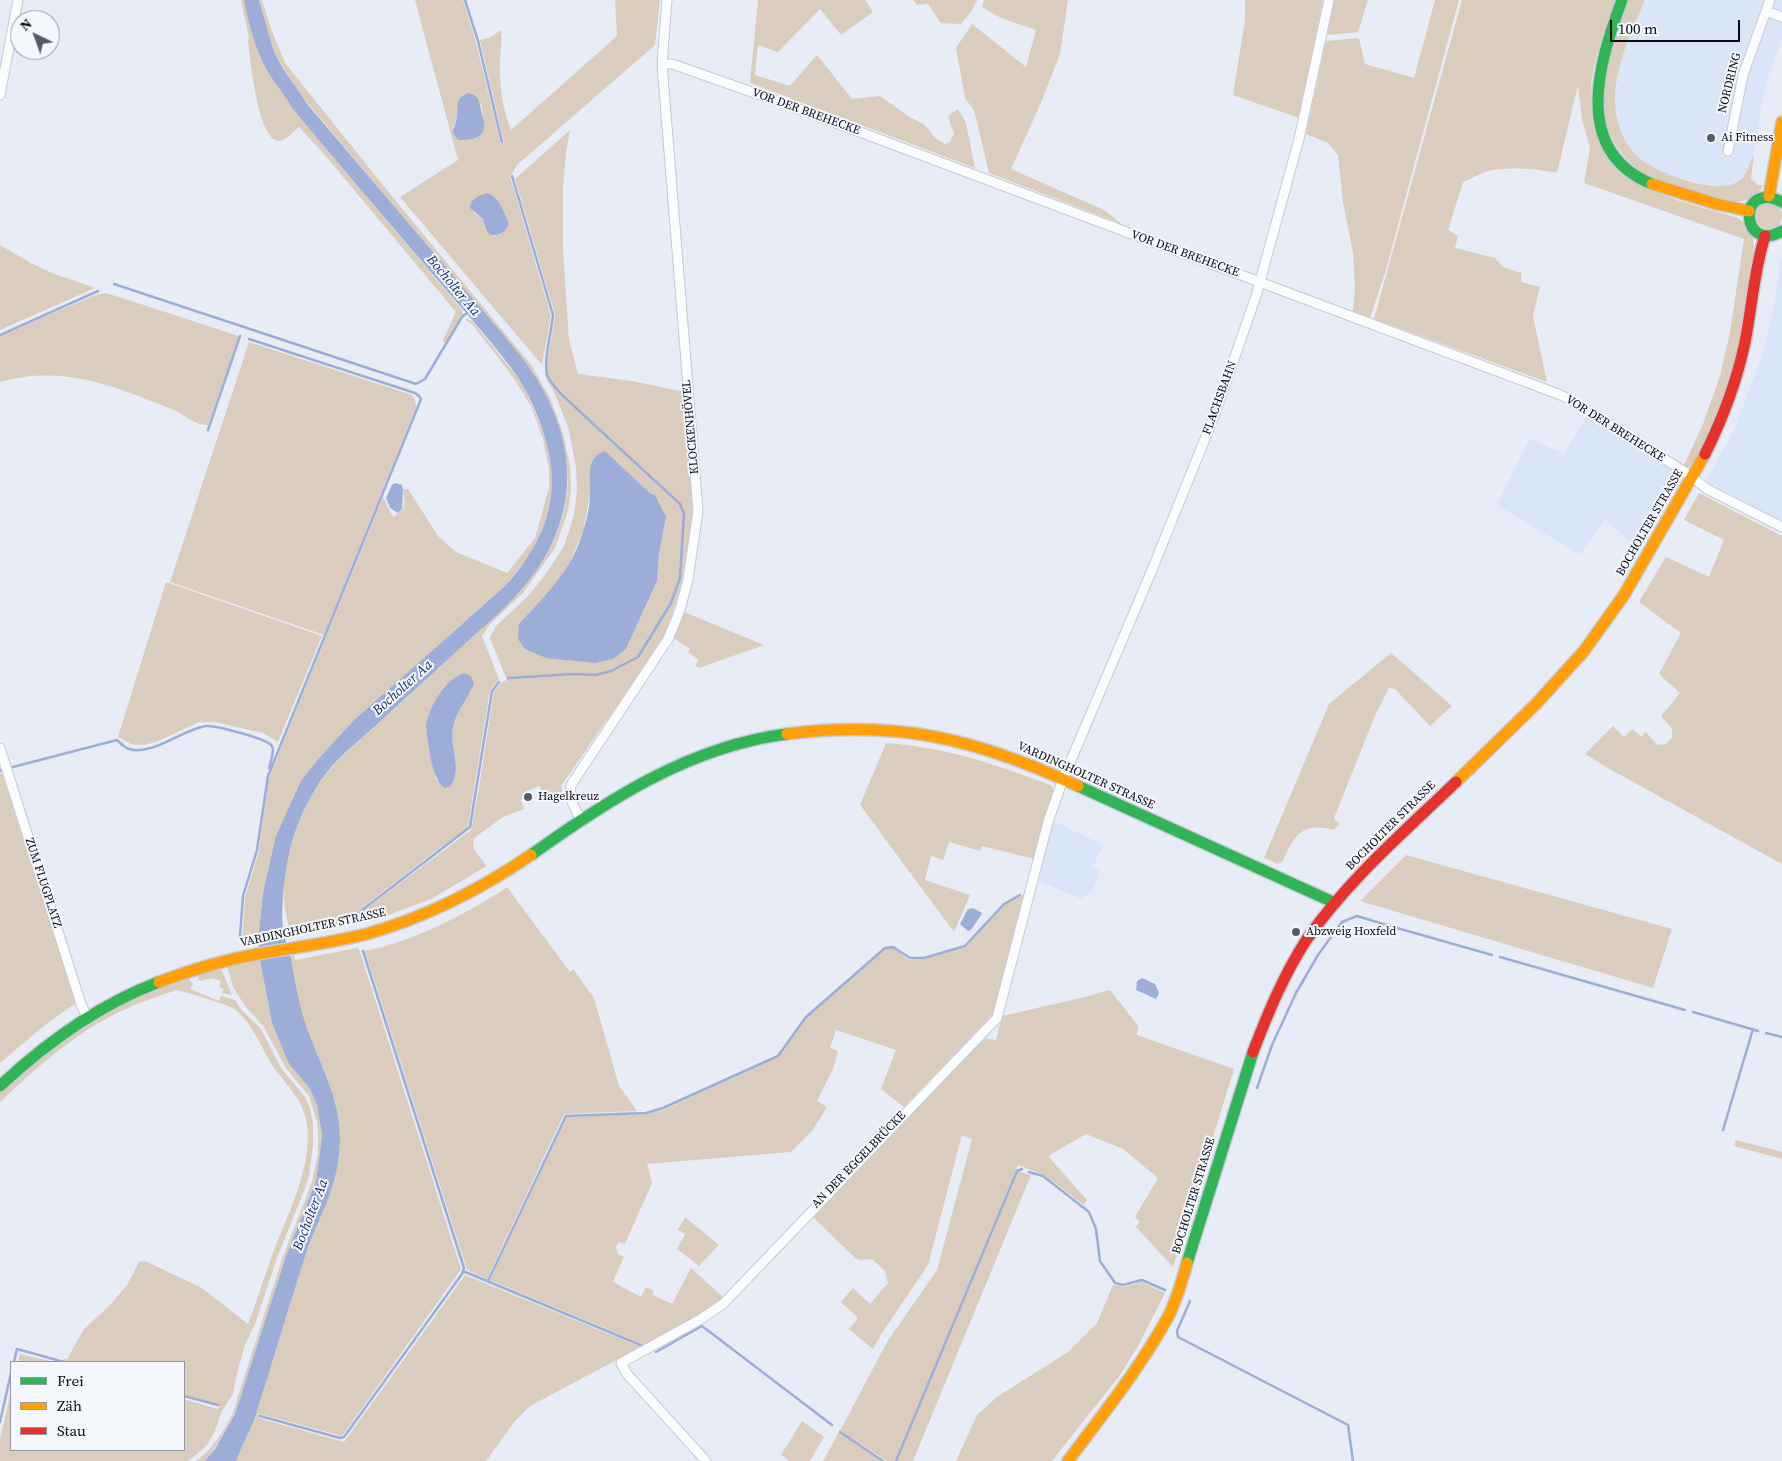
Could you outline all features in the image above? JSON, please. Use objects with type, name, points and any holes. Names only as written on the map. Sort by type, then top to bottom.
[{"type":"main road","points":[[1622,0],[1602,60],[1597,86],[1599,122],[1610,150],[1622,165],[1646,182],[1720,206],[1749,211]]},
{"type":"main road","points":[[1769,196],[1782,122]]},
{"type":"main road","points":[[1782,202],[1775,197],[1769,196],[1756,200],[1749,211],[1750,224],[1758,234],[1772,236],[1782,230]]},
{"type":"main road","name":"BOCHOLTER STRASSE","points":[[1068,1461],[1133,1374],[1168,1316],[1178,1293],[1256,1041],[1282,983],[1307,940],[1335,903],[1393,842],[1536,704],[1584,651],[1624,595],[1692,479],[1717,428],[1735,378],[1749,323],[1760,251],[1765,236]]},
{"type":"main road","name":"VARDINGHOLTER STRASSE","points":[[0,1086],[42,1049],[87,1017],[160,981],[184,972],[257,954],[383,929],[449,904],[480,888],[517,865],[581,819],[628,789],[695,758],[750,740],[794,732],[856,729],[885,730],[922,734],[963,742],[1030,764],[1335,903]]},
{"type":"street","points":[[0,96],[18,0]]},
{"type":"street","name":"KLOCKENHÖVEL","points":[[581,819],[572,802],[571,785],[668,639],[680,610],[688,579],[698,511],[662,64],[667,0]]},
{"type":"street","name":"FLACHSBAHN","points":[[1063,779],[1216,414],[1260,281],[1299,139],[1328,0]]},
{"type":"street","name":"NORDRING","points":[[1728,151],[1743,75],[1770,0]]},
{"type":"street","points":[[1766,10],[1782,17]]},
{"type":"street","name":"VOR DER BREHECKE","points":[[662,64],[672,64],[772,99],[1260,281],[1569,399],[1685,472],[1707,489],[1782,527]]},
{"type":"street","name":"ZUM FLUGPLATZ","points":[[0,748],[78,995],[87,1017]]},
{"type":"street","name":"AN DER EGGELBRÜCKE","points":[[706,1461],[627,1374],[621,1363],[701,1319],[723,1304],[997,1018],[1048,822],[1063,779]]},
{"type":"shaded area","points":[[241,0],[244,0],[258,50],[269,74],[328,151],[462,310],[463,314],[445,343],[443,340],[456,312],[324,154],[299,127],[280,141],[272,138],[266,129],[256,98],[249,38]]},
{"type":"shaded area","points":[[259,0],[262,0],[285,63],[532,366],[550,398],[563,433],[570,466],[571,490],[568,511],[555,548],[523,593],[489,625],[482,636],[499,679],[490,690],[466,830],[438,849],[350,917],[338,924],[290,934],[284,902],[285,868],[295,831],[313,793],[342,756],[517,595],[539,566],[554,539],[564,511],[568,484],[566,456],[558,428],[546,398],[529,367],[299,93],[274,52]],"holes":[[[474,684],[453,727],[452,735],[456,772],[451,786],[436,780],[426,726]]]},
{"type":"shaded area","points":[[415,0],[463,0],[475,39],[501,144],[504,143],[480,40],[491,37],[501,30],[501,86],[505,113],[511,130],[617,36],[615,0],[660,0],[655,45],[517,165],[510,176],[551,316],[542,365],[400,197],[458,160]],"holes":[[[481,103],[483,116],[452,129],[457,116],[457,105]],[[473,199],[502,208],[509,223],[502,233],[494,236],[486,229],[483,219],[475,214],[470,205]]]},
{"type":"shaded area","points":[[758,0],[865,0],[873,12],[841,35],[820,9],[778,52],[758,45],[755,75],[790,86],[817,55],[852,99],[880,96],[908,116],[925,125],[934,137],[945,144],[950,142],[954,134],[948,116],[958,109],[966,123],[975,168],[750,83]]},
{"type":"shaded area","points":[[913,0],[977,0],[971,12],[961,24],[941,23],[928,4],[917,5]]},
{"type":"shaded area","points":[[984,0],[1068,0],[1060,54],[1040,105],[1011,169],[1104,210],[1122,224],[989,173],[974,110],[965,98],[956,48],[972,24],[1026,67],[1036,30],[1001,18],[982,7]]},
{"type":"shaded area","points":[[1245,0],[1323,0],[1299,118],[1233,95],[1245,20]]},
{"type":"shaded area","points":[[1334,0],[1368,0],[1358,32],[1327,35]]},
{"type":"shaded area","points":[[1435,0],[1459,0],[1385,273],[1370,318],[1353,312],[1355,287],[1353,253],[1343,202],[1338,155],[1328,143],[1306,134],[1326,41],[1359,38],[1365,64],[1414,78]]},
{"type":"shaded area","points":[[1462,0],[1616,0],[1597,54],[1591,89],[1594,125],[1599,141],[1607,156],[1618,170],[1644,187],[1670,198],[1738,218],[1751,233],[1753,239],[1753,259],[1743,322],[1733,366],[1713,422],[1693,464],[1689,467],[1683,467],[1703,424],[1720,376],[1730,332],[1744,239],[1584,183],[1590,148],[1582,120],[1578,85],[1557,173],[1531,169],[1502,169],[1485,172],[1463,182],[1448,230],[1458,236],[1455,248],[1495,258],[1503,267],[1521,273],[1521,282],[1540,287],[1533,316],[1547,382],[1374,319]]},
{"type":"shaded area","points":[[1628,0],[1645,0],[1622,57],[1616,87],[1615,103],[1617,118],[1626,143],[1636,155],[1656,169],[1686,180],[1716,186],[1729,185],[1739,181],[1746,173],[1754,155],[1751,179],[1758,185],[1763,185],[1757,194],[1750,199],[1731,201],[1664,184],[1639,170],[1619,150],[1606,124],[1602,96],[1608,59]]},
{"type":"shaded area","points":[[1645,0],[1782,0],[1782,38],[1766,83],[1754,155],[1742,180],[1722,186],[1671,176],[1650,167],[1628,146],[1620,131],[1617,116],[1618,73],[1624,52]]},
{"type":"shaded area","points":[[570,130],[563,189],[563,249],[569,340],[578,374],[632,381],[684,392],[694,514],[683,582],[664,638],[561,786],[564,797],[544,801],[540,786],[529,790],[521,800],[524,809],[503,817],[474,838],[475,850],[487,866],[431,899],[375,920],[355,924],[355,917],[471,830],[494,691],[502,682],[507,680],[490,638],[496,626],[528,596],[548,571],[564,546],[574,515],[577,490],[576,467],[568,427],[555,394],[545,376],[555,315],[515,179]],"holes":[[[605,451],[650,493],[655,495],[659,553],[657,581],[626,649],[613,659],[596,663],[531,611],[544,599],[570,562],[583,531],[590,494],[590,475]]]},
{"type":"shaded area","points":[[1768,202],[1778,206],[1782,216],[1778,226],[1768,230],[1758,226],[1754,216],[1758,206]]},
{"type":"shaded area","points":[[0,245],[52,273],[95,288],[0,330]]},
{"type":"shaded area","points":[[1781,259],[1782,521],[1706,481],[1734,430],[1763,353],[1772,314]]},
{"type":"shaded area","points":[[104,293],[239,336],[208,425],[195,422],[174,410],[131,393],[89,381],[68,377],[46,376],[23,377],[0,382],[0,336]]},
{"type":"shaded area","points":[[467,318],[474,323],[523,384],[545,436],[551,458],[553,487],[552,501],[547,516],[538,540],[530,554],[505,586],[354,720],[320,757],[263,893],[258,940],[242,942],[245,897],[259,851],[268,780],[383,497],[393,517],[403,509],[403,489],[408,489],[438,536],[456,552],[507,573],[535,538],[549,488],[549,469],[543,439],[531,406],[513,377],[472,324],[466,320]]},
{"type":"shaded area","points":[[249,342],[412,395],[415,400],[416,407],[324,635],[170,582]]},
{"type":"shaded area","points":[[1587,415],[1676,473],[1679,480],[1654,527],[1637,548],[1605,519],[1580,555],[1497,505],[1530,438],[1564,454]]},
{"type":"shaded area","points":[[1699,493],[1782,536],[1782,864],[1585,754],[1613,726],[1624,737],[1633,729],[1641,737],[1646,732],[1657,745],[1666,744],[1672,738],[1672,729],[1661,716],[1680,693],[1659,674],[1681,633],[1639,602],[1666,557],[1709,577],[1724,540],[1684,520]]},
{"type":"shaded area","points":[[166,582],[322,636],[278,742],[263,733],[214,722],[199,722],[156,742],[144,745],[131,744],[118,737]]},
{"type":"shaded area","points":[[684,612],[764,645],[699,668],[695,666],[699,660],[688,652],[690,649],[672,637]]},
{"type":"shaded area","points":[[1391,653],[1452,706],[1430,726],[1395,689],[1389,688],[1374,718],[1334,818],[1339,824],[1334,830],[1314,828],[1301,832],[1296,837],[1283,861],[1278,864],[1264,858],[1329,704]]},
{"type":"shaded area","points":[[886,743],[929,748],[971,758],[1052,786],[1054,791],[1034,859],[982,846],[980,851],[949,842],[943,860],[931,856],[925,880],[970,895],[954,932],[860,805]]},
{"type":"shaded area","points":[[2,773],[76,1003],[45,1025],[0,1063],[0,774]]},
{"type":"shaded area","points":[[1052,820],[1103,845],[1092,868],[1100,871],[1091,894],[1081,899],[1037,880]]},
{"type":"shaded area","points":[[1406,855],[1672,929],[1653,988],[1360,901]]},
{"type":"shaded area","points":[[507,887],[570,972],[573,969],[594,998],[619,1086],[637,1111],[564,1114],[487,1279],[467,1270],[365,951],[401,941],[439,926]]},
{"type":"shaded area","points":[[1025,894],[993,1014],[904,1107],[881,1089],[896,1050],[836,1030],[830,1048],[838,1051],[833,1069],[817,1101],[827,1107],[812,1131],[791,1152],[647,1164],[652,1183],[625,1244],[619,1242],[616,1247],[618,1254],[624,1257],[613,1282],[641,1297],[646,1287],[654,1291],[653,1295],[672,1304],[691,1268],[723,1297],[702,1314],[645,1345],[490,1280],[567,1117],[646,1114],[663,1110],[779,1057],[807,1017],[885,949],[893,948],[909,960],[925,959],[966,947],[1004,905]]},
{"type":"shaded area","points":[[359,949],[461,1269],[342,1436],[260,1414],[258,1418],[344,1442],[465,1275],[641,1347],[530,1406],[515,1421],[486,1461],[236,1461],[262,1396],[305,1257],[330,1192],[335,1176],[340,1142],[339,1123],[334,1098],[303,1018],[290,957],[294,955],[295,960]]},
{"type":"shaded area","points":[[260,960],[272,1023],[289,1064],[310,1089],[317,1105],[322,1135],[316,1181],[286,1256],[235,1414],[208,1459],[196,1461],[218,1439],[233,1412],[282,1259],[312,1182],[318,1153],[317,1122],[309,1096],[285,1067],[264,1027],[245,1006],[233,987],[227,966]]},
{"type":"shaded area","points":[[221,968],[232,995],[222,993],[224,989],[219,987],[221,981],[212,978],[201,981],[198,979],[198,974]]},
{"type":"shaded area","points":[[188,977],[193,984],[190,989],[219,1001],[221,996],[235,1000],[240,1008],[261,1029],[281,1068],[305,1097],[310,1108],[313,1123],[313,1145],[309,1176],[277,1258],[255,1324],[245,1345],[233,1394],[221,1413],[208,1444],[189,1461],[0,1461],[0,1439],[10,1395],[10,1451],[185,1451],[185,1399],[217,1409],[219,1404],[185,1395],[185,1361],[63,1361],[67,1359],[84,1329],[109,1306],[127,1285],[139,1262],[145,1261],[202,1288],[248,1324],[303,1170],[308,1136],[304,1112],[292,1091],[272,1065],[248,1023],[233,1008],[177,990],[126,1009],[86,1031],[42,1064],[0,1102],[0,1092],[55,1043],[130,998]]},
{"type":"shaded area","points":[[1108,990],[1111,991],[1138,1026],[1137,1035],[1234,1069],[1173,1267],[1136,1227],[1140,1222],[1135,1217],[1158,1178],[1123,1149],[1086,1134],[1048,1156],[1087,1200],[1084,1205],[1044,1175],[1018,1165],[895,1461],[887,1461],[840,1431],[887,1342],[937,1270],[972,1139],[962,1135],[928,1265],[873,1349],[849,1329],[858,1318],[841,1302],[853,1288],[870,1304],[888,1283],[885,1271],[872,1259],[860,1260],[855,1258],[812,1216],[984,1038],[996,1040],[1002,1016]]},
{"type":"shaded area","points":[[1736,1140],[1782,1152],[1782,1159],[1734,1146]]},
{"type":"shaded area","points":[[1018,1171],[1031,1175],[913,1461],[897,1461]]},
{"type":"shaded area","points":[[685,1217],[719,1245],[699,1266],[677,1249],[685,1234],[678,1230]]},
{"type":"shaded area","points":[[1142,1282],[1165,1293],[1138,1346],[1120,1375],[1052,1461],[956,1461],[977,1415],[997,1397],[1068,1352],[1097,1323],[1113,1285],[1124,1287]]},
{"type":"shaded area","points":[[20,1354],[50,1361],[18,1361]]},
{"type":"shaded area","points":[[802,1421],[824,1437],[810,1461],[789,1461],[781,1455]]},
{"type":"shaded area","points":[[839,1432],[881,1461],[823,1461]]},
{"type":"water","name":"Bocholter Aa","points":[[244,0],[259,0],[274,52],[308,105],[523,358],[547,397],[559,426],[566,455],[567,484],[563,513],[553,541],[537,569],[516,596],[332,766],[312,795],[297,827],[284,881],[282,910],[284,935],[304,1020],[337,1109],[340,1138],[339,1156],[332,1187],[304,1260],[249,1432],[236,1461],[205,1461],[215,1449],[235,1414],[286,1256],[316,1181],[322,1135],[317,1105],[310,1089],[289,1064],[272,1023],[260,960],[258,940],[263,893],[276,836],[301,781],[320,757],[354,720],[505,586],[521,567],[543,528],[552,488],[547,444],[539,420],[520,381],[488,338],[293,109],[269,74],[260,57]]},
{"type":"water","points":[[468,93],[479,100],[484,127],[481,135],[472,139],[459,140],[453,131],[458,102],[461,97]]},
{"type":"water","points":[[487,193],[498,201],[509,223],[502,233],[496,235],[490,235],[483,219],[470,208],[473,200]]},
{"type":"water","points":[[605,451],[650,493],[655,495],[666,517],[659,553],[657,581],[626,649],[613,659],[596,663],[546,658],[525,649],[518,639],[519,624],[557,581],[572,558],[588,512],[590,468],[594,458]]},
{"type":"water","points":[[395,483],[402,485],[403,490],[402,509],[398,513],[390,508],[386,498],[392,485]]},
{"type":"water","points":[[464,673],[471,676],[474,684],[459,710],[453,727],[452,735],[456,772],[451,786],[445,788],[440,784],[433,769],[426,726],[434,702],[444,687],[457,676]]},
{"type":"water","points":[[973,908],[982,913],[971,930],[968,931],[960,924],[968,909]]},
{"type":"water","points":[[1142,978],[1155,984],[1159,993],[1156,999],[1136,990],[1137,981]]},
{"type":"waterway","points":[[465,0],[478,41],[502,142]]},
{"type":"waterway","points":[[508,678],[574,674],[596,675],[611,671],[638,657],[671,603],[680,578],[684,514],[680,504],[562,395],[548,377],[546,365],[553,315],[512,176]]},
{"type":"waterway","name":"Bocholter Aa","points":[[114,284],[416,384],[425,379],[462,317],[468,312]]},
{"type":"waterway","points":[[0,335],[98,291]]},
{"type":"waterway","points":[[208,430],[240,336]]},
{"type":"waterway","points":[[240,936],[243,896],[257,850],[268,776],[421,399],[415,393],[249,339]]},
{"type":"waterway","points":[[353,917],[470,827],[492,691],[499,682]]},
{"type":"waterway","points":[[9,768],[117,740],[129,749],[148,749],[206,726],[241,733],[268,743],[272,746],[273,751],[269,768]]},
{"type":"waterway","points":[[488,1281],[566,1116],[646,1113],[663,1108],[778,1056],[806,1017],[885,948],[893,947],[910,958],[924,958],[965,946],[1004,904],[1020,895]]},
{"type":"waterway","points":[[1257,1088],[1272,1045],[1296,993],[1318,955],[1342,922],[1357,916],[1390,926]]},
{"type":"waterway","points":[[1397,928],[1492,955]]},
{"type":"waterway","points":[[260,1416],[340,1438],[344,1437],[462,1274],[464,1268],[363,951]]},
{"type":"waterway","points":[[1500,957],[1685,1010]]},
{"type":"waterway","points":[[1693,1012],[1758,1031]]},
{"type":"waterway","points":[[1723,1130],[1753,1029]]},
{"type":"waterway","points":[[1766,1033],[1782,1037]]},
{"type":"waterway","points":[[896,1461],[1017,1171],[1022,1169]]},
{"type":"waterway","points":[[1029,1172],[1043,1176],[1089,1212],[1096,1229],[1100,1261],[1115,1283],[1123,1285],[1142,1280],[1165,1290]]},
{"type":"waterway","points":[[463,1271],[643,1346]]},
{"type":"waterway","points":[[1190,1301],[1177,1331],[1178,1337],[1348,1425],[1353,1461]]},
{"type":"waterway","points":[[656,1352],[702,1326],[832,1425]]},
{"type":"waterway","points":[[14,1361],[17,1349],[60,1361]]},
{"type":"waterway","points":[[0,1422],[10,1377]]},
{"type":"waterway","points":[[185,1396],[218,1405]]},
{"type":"waterway","points":[[840,1432],[883,1461]]},
{"type":"traffic: fast","points":[[1622,0],[1613,24],[1600,77],[1598,103],[1601,128],[1610,150],[1627,169],[1652,184]]},
{"type":"traffic: fast","points":[[1782,202],[1767,198],[1757,200],[1751,207],[1749,217],[1752,226],[1758,233],[1768,236],[1782,231]]},
{"type":"traffic: fast","points":[[531,855],[590,814],[652,778],[717,750],[752,740],[787,734]]},
{"type":"traffic: fast","points":[[1078,786],[1335,903]]},
{"type":"traffic: fast","points":[[0,1086],[36,1054],[74,1026],[115,1002],[159,982]]},
{"type":"traffic: fast","points":[[1187,1263],[1253,1052]]},
{"type":"traffic: slow","points":[[1769,196],[1782,122]]},
{"type":"traffic: slow","points":[[1652,184],[1717,204],[1749,211]]},
{"type":"traffic: slow","points":[[1456,782],[1536,704],[1584,651],[1624,595],[1705,454]]},
{"type":"traffic: slow","points":[[787,734],[828,730],[866,730],[902,732],[937,737],[1006,756],[1078,786]]},
{"type":"traffic: slow","points":[[159,982],[195,969],[233,959],[343,940],[392,926],[434,910],[474,890],[531,855]]},
{"type":"traffic: slow","points":[[1068,1461],[1121,1390],[1157,1336],[1174,1304],[1187,1263]]},
{"type":"traffic: jam","points":[[1705,454],[1723,414],[1738,371],[1745,342],[1758,262],[1765,236]]},
{"type":"traffic: jam","points":[[1253,1052],[1291,966],[1323,917],[1377,857],[1456,782]]},
{"type":"place","name":"Ai Fitness","points":[[1711,138]]},
{"type":"place","name":"Hagelkreuz","points":[[528,797]]},
{"type":"place","name":"Abzweig Hoxfeld","points":[[1296,932]]}]
